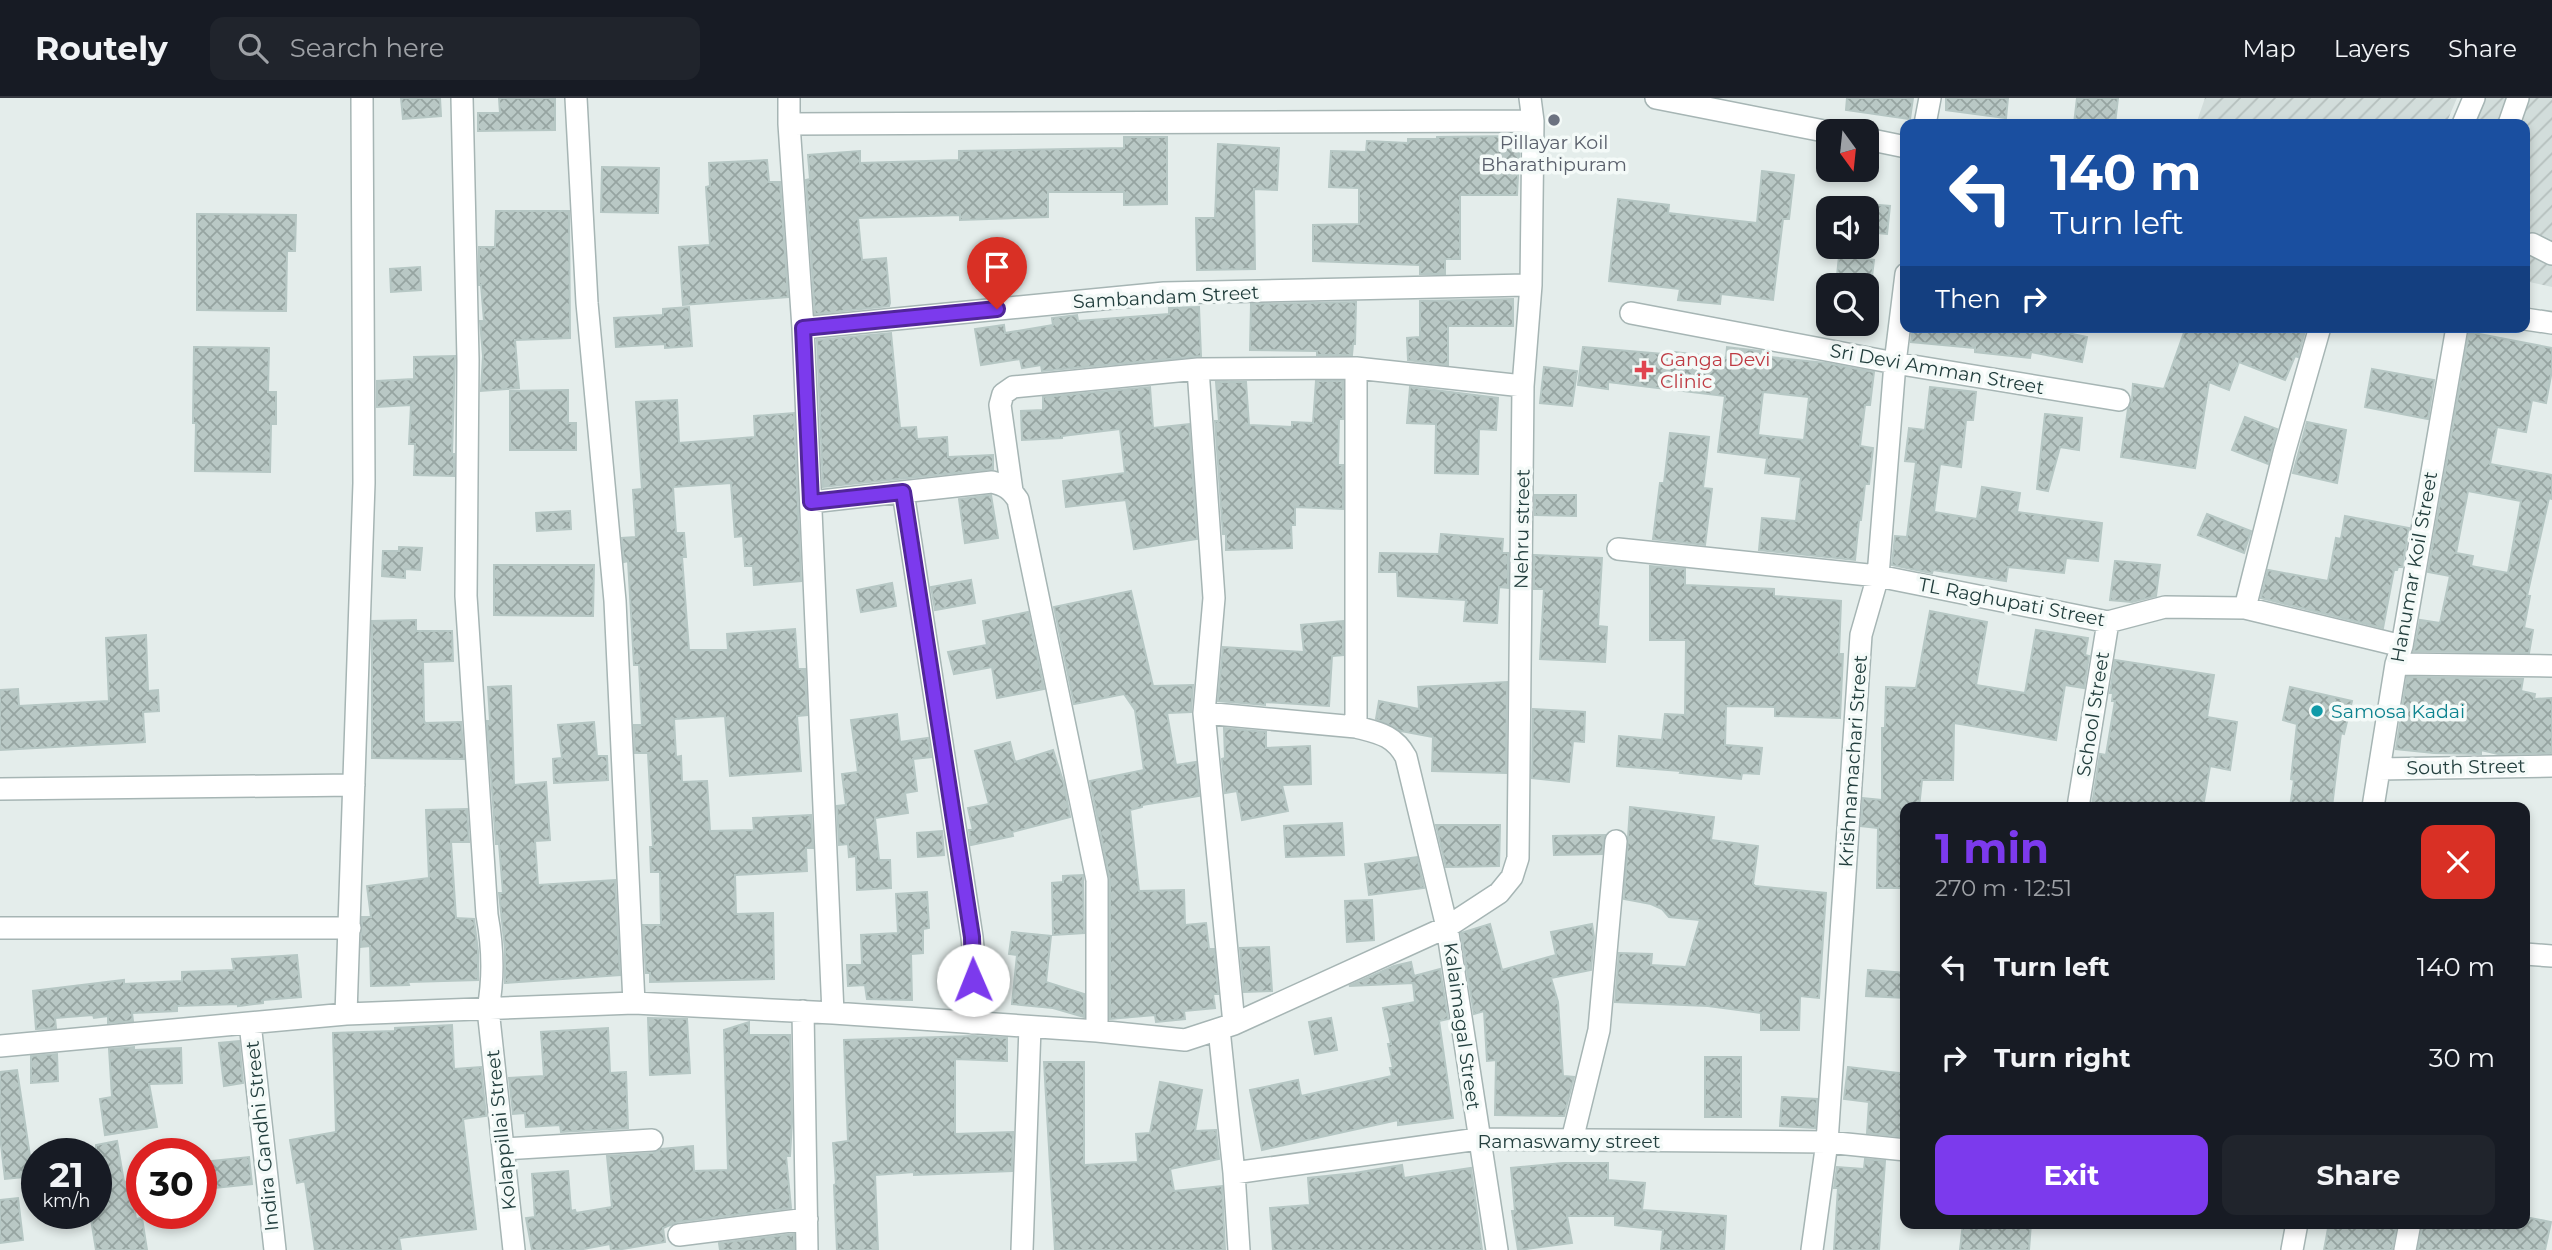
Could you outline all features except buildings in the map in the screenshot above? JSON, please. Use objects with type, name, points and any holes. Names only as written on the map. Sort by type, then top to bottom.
[{"type":"street","points":[[346,1014],[364,482],[362,98]]},
{"type":"street","name":"Kolappillai Street","points":[[462,98],[468,360],[466,596],[487,915],[492,944],[493,983],[488,1009],[514,1250]]},
{"type":"street","points":[[576,98],[587,303],[615,601],[634,1003]]},
{"type":"street","points":[[789,98],[803,328],[832,1013]]},
{"type":"street","name":"Nehru street","points":[[0,1046],[346,1014],[634,1003],[832,1013],[1097,1031],[1185,1040],[1227,1027],[1447,927],[1499,893],[1513,877],[1518,858],[1523,386],[1531,285],[1534,121],[1531,98]]},
{"type":"street","points":[[1656,98],[1816,129]]},
{"type":"street","points":[[1927,119],[1930,98]]},
{"type":"street","points":[[2465,119],[2474,98]]},
{"type":"street","points":[[2511,119],[2518,98]]},
{"type":"street","points":[[789,124],[1534,121]]},
{"type":"street","points":[[1880,142],[1900,146]]},
{"type":"street","points":[[2532,244],[2552,254]]},
{"type":"street","name":"Sambandam Street","points":[[803,328],[1164,293],[1531,285]]},
{"type":"street","name":"Sri Devi Amman Street","points":[[1631,313],[1895,363],[2119,400]]},
{"type":"street","points":[[2530,320],[2552,323]]},
{"type":"street","name":"Krishnamachari Street","points":[[1812,1250],[1827,1142],[1861,635],[1878,576],[1900,323]]},
{"type":"street","points":[[2245,608],[2284,453],[2318,333]]},
{"type":"street","name":"Hanumar Koil Street","points":[[2374,802],[2456,333]]},
{"type":"street","points":[[1356,368],[1356,727]]},
{"type":"street","points":[[1012,491],[1000,405],[1003,394],[1013,387],[1198,369],[1356,368],[1523,386]]},
{"type":"street","points":[[1198,369],[1214,598],[1204,713],[1227,1027],[1239,1250]]},
{"type":"street","points":[[811,502],[992,482],[1012,491],[1018,500],[1097,880],[1097,1031]]},
{"type":"street","points":[[903,492],[972,937],[972,1023]]},
{"type":"street","name":"TL Raghupati Street","points":[[1618,549],[1878,576],[2108,622],[2165,607],[2245,608],[2399,655],[2552,666]]},
{"type":"street","name":"School Street","points":[[2079,802],[2108,622]]},
{"type":"street","points":[[2552,649],[2552,666]]},
{"type":"street","name":"Kalaimagal Street","points":[[1204,713],[1356,727],[1388,735],[1399,744],[1406,757],[1447,927],[1497,1250]]},
{"type":"street","name":"South Street","points":[[2379,769],[2552,766]]},
{"type":"street","points":[[0,789],[354,785]]},
{"type":"street","points":[[1572,1140],[1599,1030],[1616,841]]},
{"type":"street","points":[[0,928],[350,928]]},
{"type":"street","points":[[2530,954],[2552,956]]},
{"type":"street","points":[[803,1012],[807,1250]]},
{"type":"street","name":"Indira Gandhi Street","points":[[250,1023],[275,1250]]},
{"type":"street","points":[[1022,1250],[1030,1027]]},
{"type":"street","name":"Ramaswamy street","points":[[1234,1173],[1478,1139],[1827,1142],[1900,1149]]},
{"type":"street","points":[[503,1149],[652,1140]]},
{"type":"street","points":[[679,1235],[807,1219]]},
{"type":"street","points":[[2292,1250],[2296,1229]]},
{"type":"street","points":[[2404,1250],[2409,1229]]},
{"type":"shaded area","points":[[2205,98],[2457,98],[2448,119],[2198,119]]},
{"type":"shaded area","points":[[2485,98],[2552,98],[2552,287],[2530,282],[2530,119],[2477,119]]},
{"type":"place","name":"Pillayar Koil Bharathipuram","points":[[1554,120]]},
{"type":"place","name":"Ganga Devi Clinic","points":[[1644,370]]},
{"type":"place","name":"Samosa Kadai","points":[[2317,711]]},
{"type":"route","points":[[973,980],[972,937],[903,492],[811,502],[803,328],[997,309]]}]
